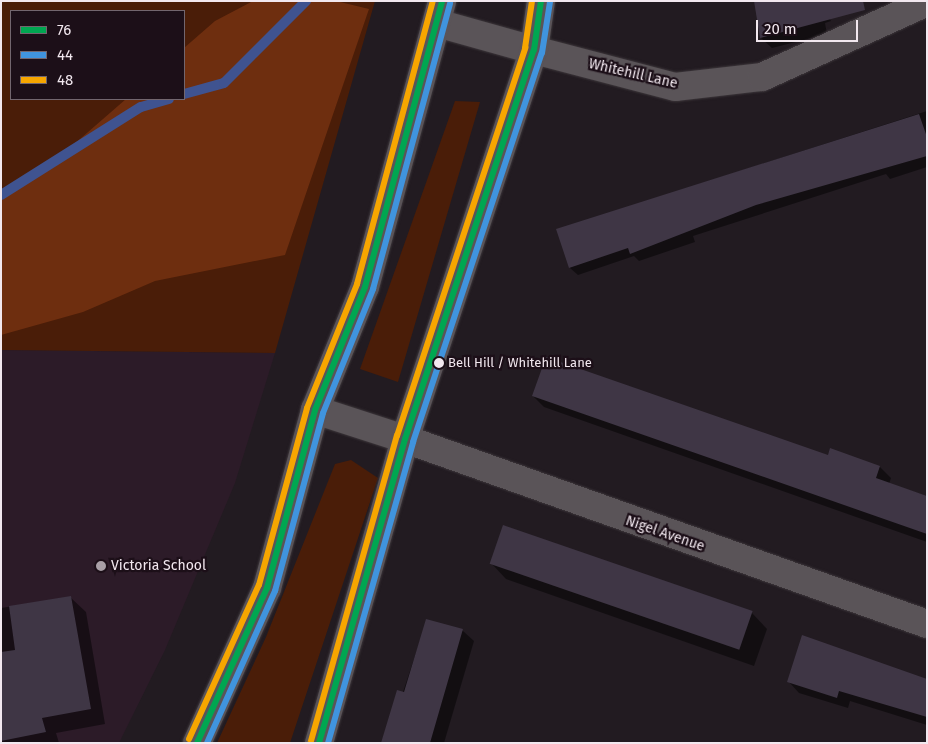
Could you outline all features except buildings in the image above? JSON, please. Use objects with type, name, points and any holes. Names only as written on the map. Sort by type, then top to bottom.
[{"type":"main road","points":[[319,743],[405,439],[534,50],[541,1]]},
{"type":"main road","name":"Whitehill Lane","points":[[440,12],[534,50],[675,87],[762,77],[927,2]]},
{"type":"main road","points":[[196,743],[267,588],[315,410],[365,287],[440,12]]},
{"type":"main road","name":"Nigel Avenue","points":[[315,410],[405,439],[927,624]]},
{"type":"shaded area","points":[[1,1],[375,1],[275,353],[1,350]]},
{"type":"shaded area","points":[[253,1],[336,1],[369,9],[285,255],[155,281],[83,312],[1,335],[1,191],[57,159],[125,100],[185,100],[185,47],[215,21]]},
{"type":"shaded area","points":[[455,101],[480,102],[398,382],[360,369]]},
{"type":"shaded area","name":"Victoria School","points":[[1,350],[275,353],[235,483],[165,650],[119,743],[1,743]]},
{"type":"shaded area","points":[[351,460],[378,478],[290,743],[217,743],[266,637],[335,464]]},
{"type":"waterway","points":[[185,94],[224,83],[306,1]]},
{"type":"waterway","points":[[1,195],[141,107],[166,100]]},
{"type":"transit line","name":"48","points":[[189,739],[259,585],[307,408],[357,284],[433,1]]},
{"type":"transit line","name":"76","points":[[197,743],[267,588],[315,410],[365,287],[442,1]]},
{"type":"transit line","name":"48","points":[[311,741],[397,436],[525,48],[532,1]]},
{"type":"transit line","name":"76","points":[[319,743],[405,439],[534,50],[541,1]]},
{"type":"transit line","name":"44","points":[[328,743],[413,442],[542,53],[550,2]]},
{"type":"transit line","name":"44","points":[[207,743],[275,591],[323,413],[373,289],[450,3]]},
{"type":"place","name":"Bell Hill / Whitehill Lane","points":[[439,363]]},
{"type":"place","name":"Victoria School","points":[[101,566]]}]
